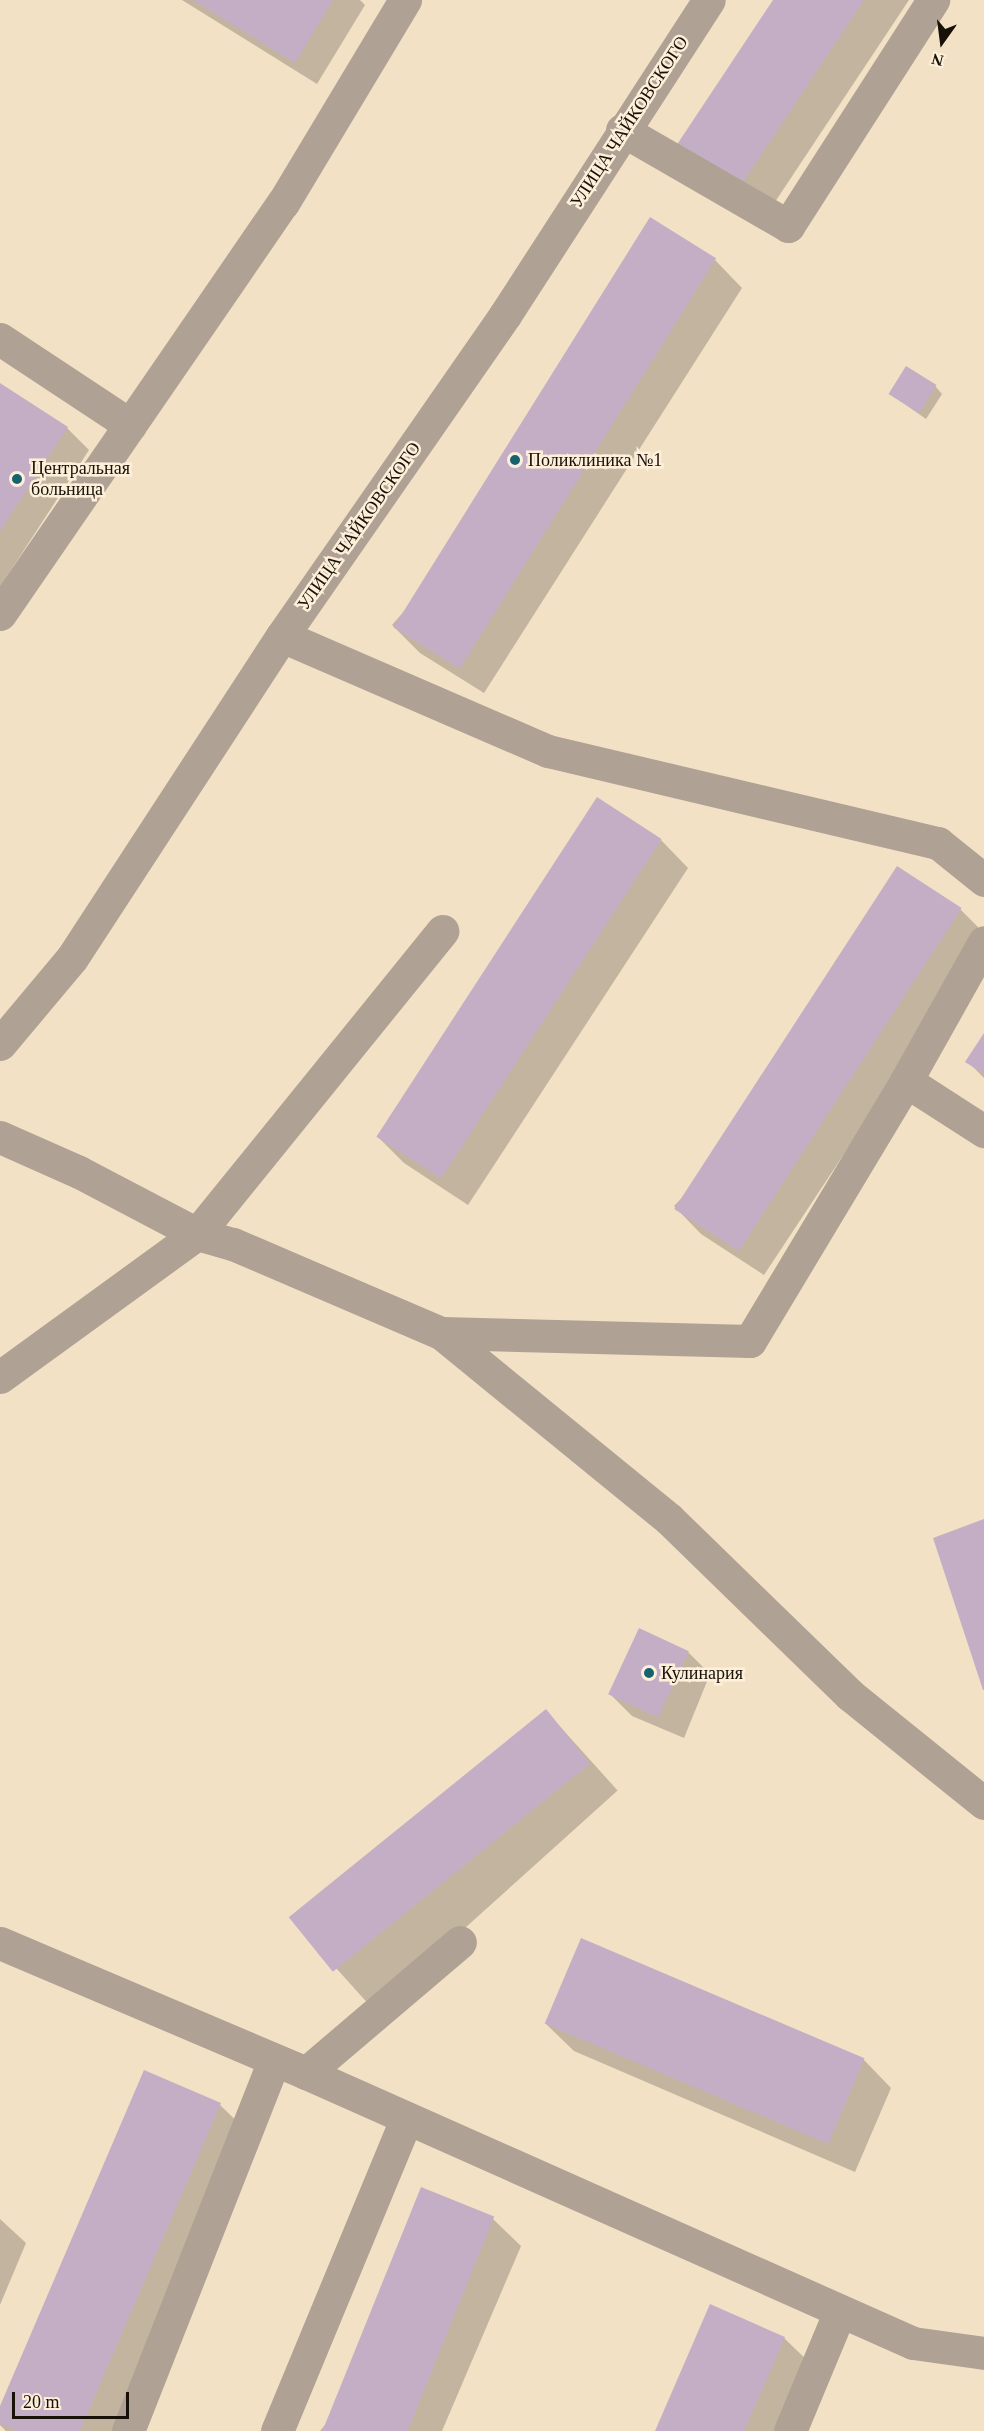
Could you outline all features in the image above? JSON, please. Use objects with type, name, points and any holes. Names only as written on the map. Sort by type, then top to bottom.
[{"type":"street","points":[[0,614],[283,203],[405,0]]},
{"type":"street","name":"УЛИЦА ЧАЙКОВСКОГО","points":[[2,1039],[72,958],[282,636],[505,315],[622,130],[709,0]]},
{"type":"street","points":[[622,130],[788,226],[933,0]]},
{"type":"street","points":[[0,339],[130,425]]},
{"type":"street","points":[[282,636],[548,751],[938,843],[984,880]]},
{"type":"street","points":[[0,1377],[197,1234],[442,931]]},
{"type":"street","points":[[441,1333],[750,1341],[906,1082],[984,942]]},
{"type":"street","points":[[906,1082],[984,1131]]},
{"type":"street","points":[[0,1137],[79,1172],[197,1234],[233,1244],[441,1333],[669,1519],[850,1695],[984,1803]]},
{"type":"street","points":[[306,2073],[460,1942]]},
{"type":"street","points":[[0,1943],[273,2062],[306,2073],[406,2120],[913,2343],[984,2354]]},
{"type":"street","points":[[128,2431],[273,2062]]},
{"type":"street","points":[[277,2431],[406,2120]]},
{"type":"street","points":[[790,2431],[840,2311]]},
{"type":"building","points":[[193,0],[333,0],[295,63]]},
{"type":"building","points":[[773,0],[864,0],[737,191],[674,149]]},
{"type":"building","points":[[650,217],[716,258],[460,669],[394,627]]},
{"type":"building","points":[[906,366],[937,385],[919,413],[889,394]]},
{"type":"building","name":"Центральная больница","points":[[0,383],[68,427],[0,531]]},
{"type":"building","points":[[597,797],[662,839],[441,1179],[376,1137]]},
{"type":"building","points":[[897,866],[962,908],[739,1251],[674,1209]]},
{"type":"building","points":[[984,1033],[984,1074],[965,1062]]},
{"type":"building","points":[[984,1519],[984,1690],[983,1690],[933,1538]]},
{"type":"building","name":"Кулинария","points":[[639,1628],[689,1651],[658,1717],[608,1694]]},
{"type":"building","points":[[546,1709],[590,1763],[333,1972],[289,1917]]},
{"type":"building","points":[[581,1938],[865,2058],[828,2144],[545,2024]]},
{"type":"building","points":[[144,2070],[221,2103],[80,2431],[17,2431],[0,2424],[0,2406]]},
{"type":"building","points":[[421,2187],[494,2217],[408,2431],[322,2431]]},
{"type":"building","points":[[710,2304],[785,2337],[744,2431],[655,2431]]},
{"type":"place","name":"Поликлиника №1","points":[[515,460]]},
{"type":"place","name":"Центральная больница","points":[[17,479]]},
{"type":"place","name":"Кулинария","points":[[649,1673]]}]
